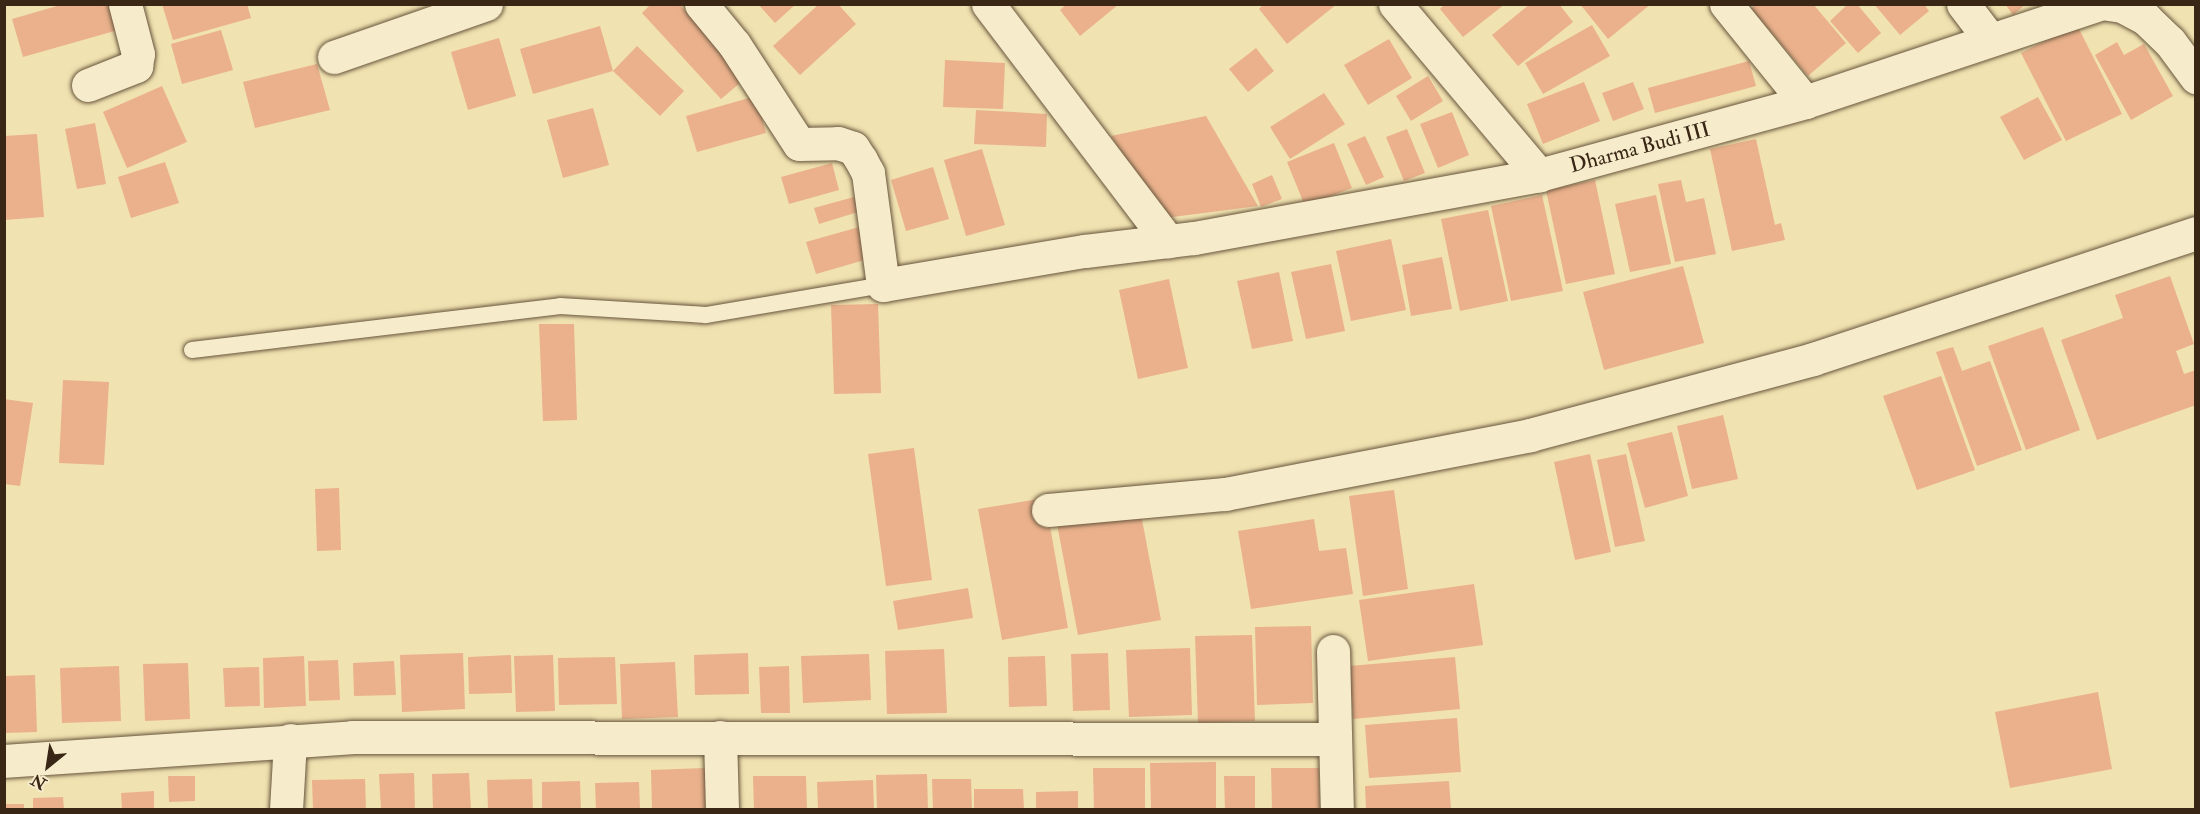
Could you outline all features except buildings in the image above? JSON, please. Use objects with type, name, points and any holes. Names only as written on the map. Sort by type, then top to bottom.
[{"type":"street","points":[[88,85],[136,66],[138,54],[125,4]]},
{"type":"street","points":[[334,57],[486,4]]},
{"type":"street","points":[[701,4],[734,44],[800,144],[838,143],[853,148],[861,160],[868,173],[883,285]]},
{"type":"street","points":[[988,4],[1168,241]]},
{"type":"street","points":[[1395,4],[1539,175]]},
{"type":"street","points":[[1726,4],[1805,102]]},
{"type":"street","points":[[1962,4],[1989,38]]},
{"type":"street","name":"Dharma Budi III","points":[[883,285],[1168,241],[1539,175],[1805,102],[1989,38],[2099,4]]},
{"type":"street","points":[[2108,4],[2122,6],[2146,19],[2170,42],[2196,77]]},
{"type":"street","points":[[1048,510],[1225,494],[1530,435],[1813,359],[2196,234]]},
{"type":"street","points":[[1333,651],[1337,810]]},
{"type":"street","points":[[4,761],[290,740],[720,737],[1335,739]]},
{"type":"street","points":[[720,737],[722,810]]},
{"type":"street","points":[[286,810],[290,740]]},
{"type":"lane","points":[[192,350],[560,306],[706,315],[883,285]]}]
